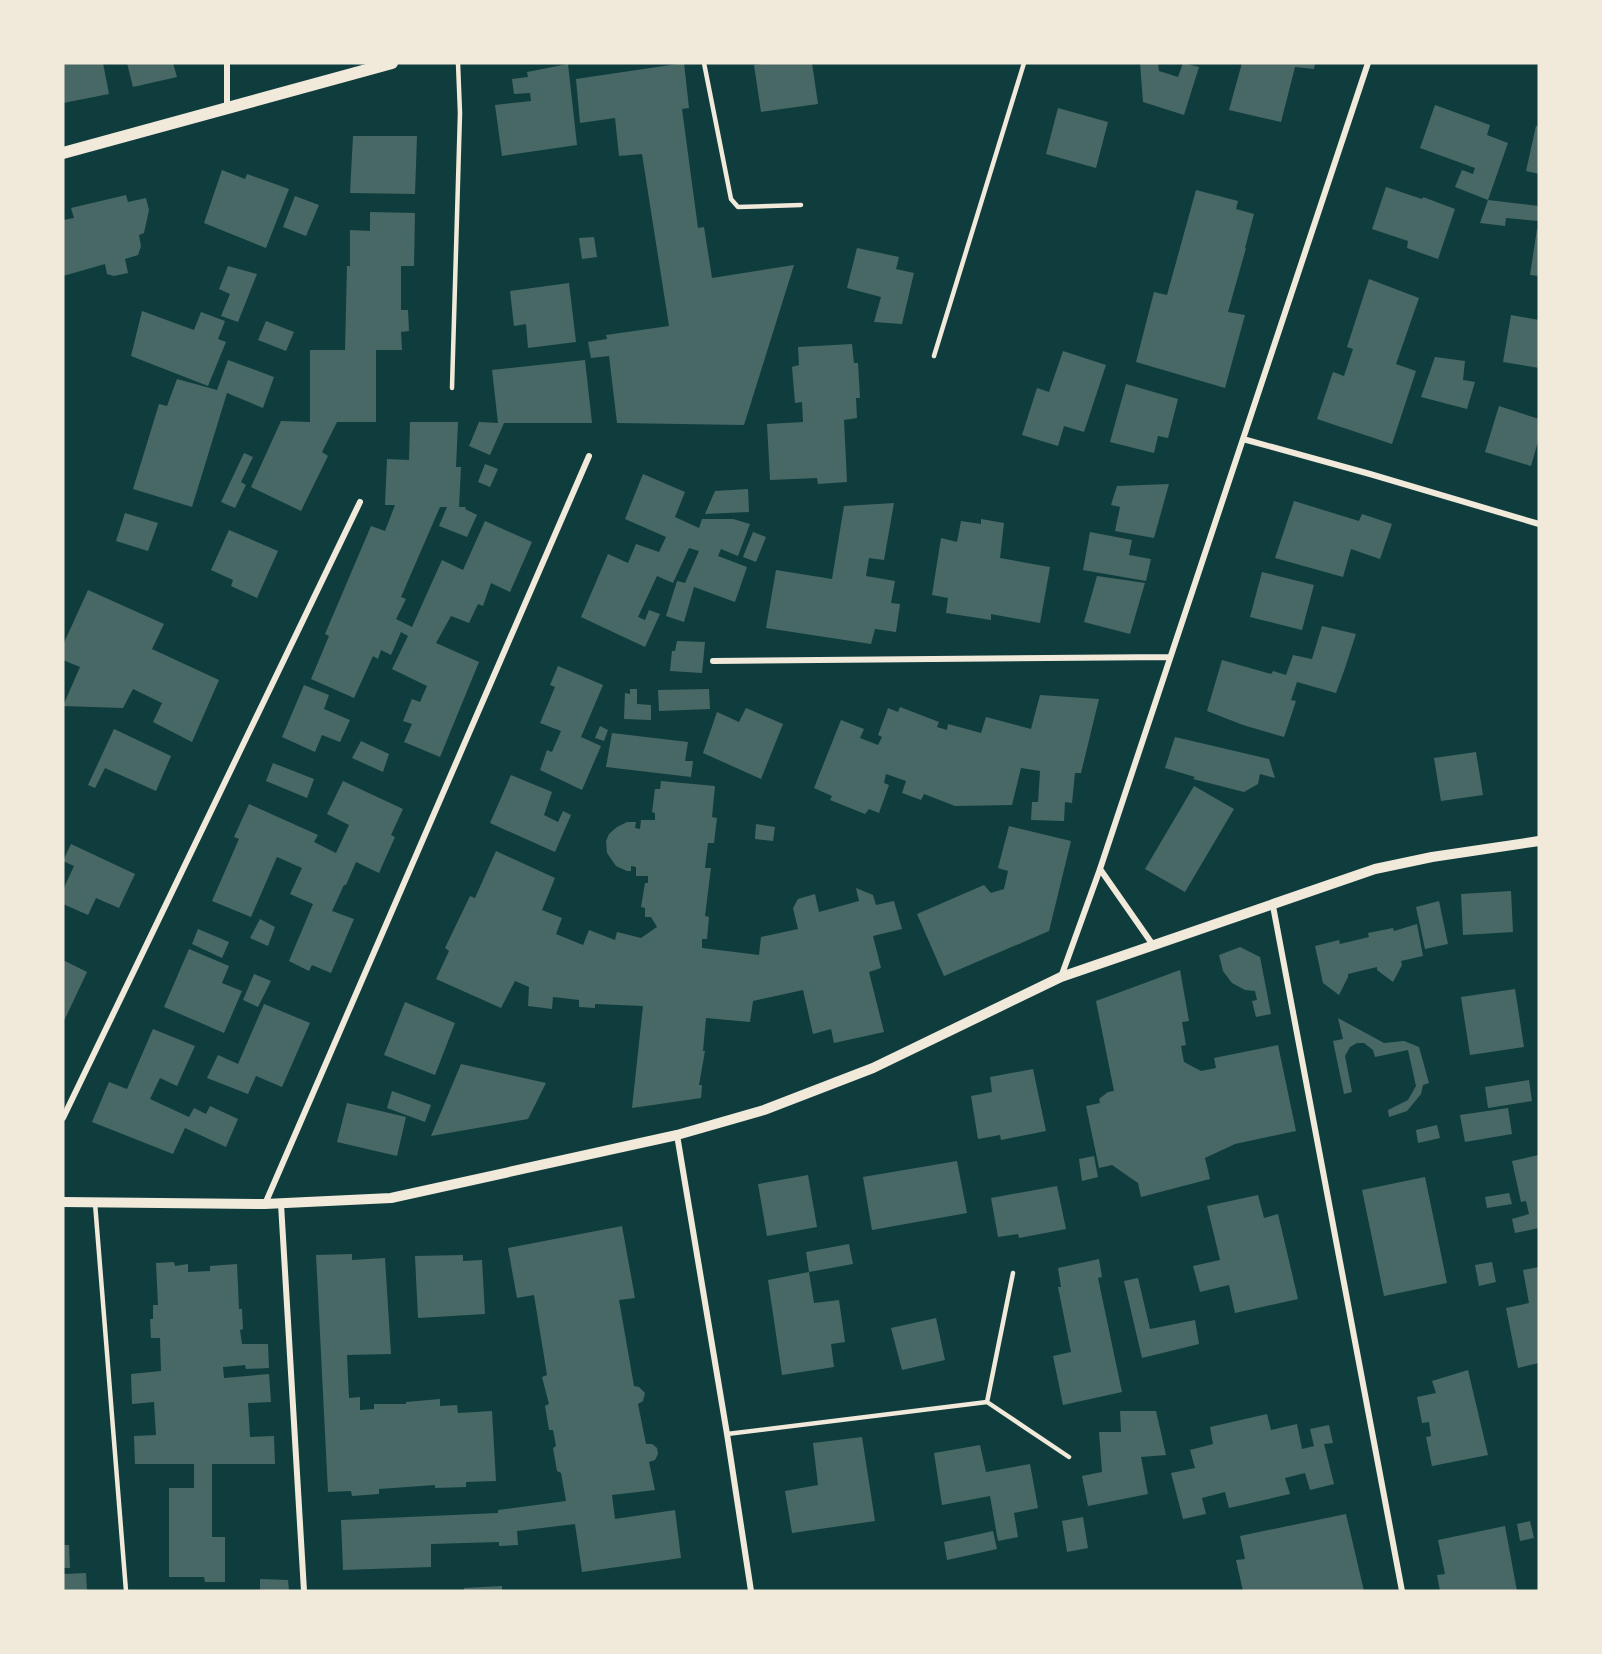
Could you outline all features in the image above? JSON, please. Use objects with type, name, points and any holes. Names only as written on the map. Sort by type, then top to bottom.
[{"type":"main road","points":[[63,153],[392,63]]},
{"type":"street","points":[[227,63],[227,108]]},
{"type":"street","points":[[1061,977],[1100,869],[1368,63]]},
{"type":"street","points":[[1243,439],[1539,524]]},
{"type":"street","points":[[265,1204],[589,456]]},
{"type":"street","points":[[63,1118],[360,502]]},
{"type":"street","points":[[713,661],[1170,657]]},
{"type":"street","points":[[63,1202],[281,1204],[391,1198],[677,1135],[764,1110],[873,1068],[1061,977],[1273,906],[1375,869],[1432,857],[1539,841]]},
{"type":"street","points":[[1100,869],[1153,945]]},
{"type":"street","points":[[1273,906],[1402,1591]]},
{"type":"street","points":[[677,1135],[728,1434],[751,1591]]},
{"type":"street","points":[[281,1204],[304,1591]]},
{"type":"lane","points":[[452,388],[460,113],[458,63]]},
{"type":"lane","points":[[704,63],[731,199],[738,207],[801,205]]},
{"type":"lane","points":[[934,356],[1024,63]]},
{"type":"lane","points":[[95,1203],[126,1591]]},
{"type":"lane","points":[[987,1402],[1013,1273]]},
{"type":"lane","points":[[728,1434],[987,1402],[1069,1457]]},
{"type":"building","points":[[63,63],[103,63],[109,94],[63,103]]},
{"type":"building","points":[[127,63],[173,63],[177,77],[133,87]]},
{"type":"building","points":[[684,63],[689,108],[682,109],[698,228],[704,227],[712,278],[794,265],[744,425],[617,423],[609,356],[591,358],[588,342],[607,339],[606,335],[669,326],[642,154],[619,156],[615,118],[580,123],[576,79]]},
{"type":"building","points":[[812,63],[818,104],[761,112],[754,65]]},
{"type":"building","points":[[1140,63],[1158,63],[1159,71],[1178,77],[1183,63],[1199,67],[1184,115],[1143,102]]},
{"type":"building","points":[[1242,63],[1315,63],[1314,69],[1295,67],[1281,122],[1229,110]]},
{"type":"building","points":[[568,64],[577,145],[502,156],[495,105],[531,101],[530,93],[514,94],[512,79],[528,77],[527,72]]},
{"type":"building","points":[[1435,105],[1490,125],[1487,135],[1508,143],[1488,200],[1455,187],[1462,170],[1473,174],[1475,168],[1420,148]]},
{"type":"building","points":[[1058,108],[1108,122],[1096,168],[1046,154]]},
{"type":"building","points":[[1536,126],[1539,126],[1539,174],[1526,171]]},
{"type":"building","points":[[353,136],[417,136],[415,194],[350,193]]},
{"type":"building","points":[[222,170],[245,179],[247,174],[289,189],[266,248],[204,223]]},
{"type":"building","points":[[1386,187],[1455,209],[1438,259],[1407,248],[1408,241],[1372,229]]},
{"type":"building","points":[[1196,190],[1238,201],[1236,209],[1254,214],[1228,312],[1245,315],[1225,388],[1136,362],[1154,292],[1167,295]]},
{"type":"building","points":[[126,195],[128,202],[146,198],[149,210],[144,233],[139,235],[141,246],[138,255],[125,259],[128,273],[114,276],[107,274],[105,264],[63,276],[63,220],[74,218],[71,208]]},
{"type":"building","points":[[295,196],[319,205],[306,236],[283,227]]},
{"type":"building","points":[[1488,200],[1539,206],[1539,221],[1506,218],[1505,226],[1480,223]]},
{"type":"building","points":[[370,212],[415,213],[414,266],[401,266],[401,310],[408,310],[409,331],[401,332],[402,350],[376,350],[376,422],[337,422],[322,452],[328,456],[301,511],[251,487],[281,421],[310,422],[310,350],[345,350],[350,230],[370,231]]},
{"type":"building","points":[[1537,229],[1539,229],[1539,276],[1530,275]]},
{"type":"building","points":[[594,237],[597,257],[582,259],[579,238]]},
{"type":"building","points":[[857,248],[899,257],[896,269],[914,273],[902,324],[874,322],[881,297],[847,288]]},
{"type":"building","points":[[228,266],[257,274],[238,322],[221,316],[230,294],[219,289]]},
{"type":"building","points":[[1369,279],[1419,298],[1396,364],[1416,371],[1392,444],[1317,419],[1333,372],[1344,376],[1353,349],[1347,347]]},
{"type":"building","points":[[569,283],[576,342],[528,348],[526,324],[514,326],[510,291]]},
{"type":"building","points":[[142,311],[194,330],[201,312],[225,321],[218,339],[226,342],[208,386],[131,356]]},
{"type":"building","points":[[1511,315],[1539,320],[1539,368],[1503,362]]},
{"type":"building","points":[[266,321],[294,332],[286,351],[258,340]]},
{"type":"building","points":[[852,344],[854,363],[858,363],[860,398],[856,398],[857,418],[844,420],[847,482],[818,484],[817,478],[770,480],[767,424],[803,422],[802,402],[795,403],[792,367],[799,365],[798,347]]},
{"type":"building","points":[[1063,351],[1106,365],[1084,432],[1064,426],[1058,446],[1022,435],[1037,388],[1049,392]]},
{"type":"building","points":[[1435,357],[1465,361],[1463,380],[1475,382],[1467,409],[1421,397]]},
{"type":"building","points":[[228,360],[274,377],[263,408],[227,393],[192,507],[133,489],[159,404],[167,406],[177,379],[217,390]]},
{"type":"building","points":[[585,360],[592,423],[504,423],[490,455],[469,446],[479,422],[498,423],[492,370]]},
{"type":"building","points":[[1126,384],[1178,399],[1168,438],[1158,436],[1154,453],[1110,442]]},
{"type":"building","points":[[1499,406],[1539,419],[1539,438],[1531,466],[1485,452]]},
{"type":"building","points":[[410,422],[458,422],[456,467],[461,467],[459,507],[466,507],[465,509],[477,515],[467,537],[439,526],[447,507],[440,507],[401,597],[406,599],[396,619],[412,627],[442,560],[463,570],[485,521],[532,542],[510,592],[491,583],[483,606],[478,604],[469,623],[451,616],[436,643],[479,662],[440,757],[404,742],[412,724],[403,721],[412,699],[420,702],[427,686],[392,669],[408,636],[401,632],[391,655],[381,650],[378,659],[373,656],[354,698],[311,679],[329,636],[325,634],[371,526],[385,531],[395,505],[385,505],[387,459],[409,460]]},
{"type":"building","points":[[244,453],[253,457],[241,482],[246,485],[235,508],[221,502]]},
{"type":"building","points":[[485,464],[498,469],[490,487],[478,482]]},
{"type":"building","points":[[643,474],[685,492],[675,517],[699,528],[702,519],[733,519],[750,524],[738,556],[721,549],[718,556],[747,567],[735,602],[694,587],[684,622],[666,616],[677,581],[685,583],[699,551],[689,548],[673,583],[657,576],[638,617],[645,620],[649,610],[660,614],[645,647],[581,617],[608,554],[628,563],[636,544],[659,552],[666,537],[625,519]]},
{"type":"building","points":[[1169,484],[1154,538],[1115,531],[1120,507],[1111,505],[1117,486]]},
{"type":"building","points":[[748,489],[749,512],[705,514],[715,491]]},
{"type":"building","points":[[1294,501],[1359,521],[1362,514],[1392,524],[1380,559],[1351,549],[1343,577],[1275,558]]},
{"type":"building","points":[[894,503],[884,560],[869,558],[866,576],[895,581],[891,603],[900,604],[896,632],[875,629],[871,644],[766,628],[776,570],[832,579],[844,506]]},
{"type":"building","points":[[125,513],[158,523],[148,551],[116,541]]},
{"type":"building","points":[[981,519],[1004,523],[1000,558],[1050,567],[1040,623],[991,614],[991,620],[946,613],[948,598],[932,595],[941,538],[957,542],[961,521],[981,524]]},
{"type":"building","points":[[229,530],[278,551],[257,598],[231,586],[233,580],[211,570]]},
{"type":"building","points":[[753,532],[766,537],[756,562],[743,557]]},
{"type":"building","points":[[1090,532],[1132,540],[1129,555],[1151,559],[1146,581],[1083,570]]},
{"type":"building","points":[[1262,572],[1314,585],[1302,630],[1250,617]]},
{"type":"building","points":[[1097,576],[1145,583],[1130,634],[1084,622]]},
{"type":"building","points":[[88,590],[164,624],[152,649],[219,680],[192,742],[153,722],[162,703],[133,689],[123,708],[63,706],[80,667],[63,660],[63,645]]},
{"type":"building","points":[[1322,626],[1356,634],[1345,668],[1336,693],[1297,682],[1291,700],[1296,701],[1284,737],[1207,711],[1222,660],[1271,674],[1273,671],[1286,675],[1293,655],[1312,659]]},
{"type":"building","points":[[677,641],[705,642],[702,673],[670,671],[672,651],[675,651]]},
{"type":"building","points":[[558,666],[603,685],[581,737],[601,746],[582,790],[540,770],[547,750],[552,752],[561,731],[540,723],[555,687],[550,685]]},
{"type":"building","points":[[304,685],[329,695],[324,709],[350,720],[340,742],[322,735],[315,752],[282,737]]},
{"type":"building","points":[[630,689],[637,689],[637,704],[651,705],[651,720],[624,719],[625,693],[630,694]]},
{"type":"building","points":[[709,689],[710,709],[659,711],[658,690]]},
{"type":"building","points":[[1040,695],[1099,699],[1081,773],[1075,773],[1072,803],[1065,802],[1064,821],[1031,820],[1032,802],[1038,802],[1040,771],[1021,768],[1012,805],[955,806],[924,794],[921,800],[902,793],[906,781],[886,774],[884,783],[889,785],[879,813],[869,809],[865,814],[830,800],[832,796],[814,788],[841,720],[864,729],[860,738],[878,745],[882,737],[878,735],[888,708],[898,712],[900,707],[939,722],[937,727],[947,730],[948,724],[981,733],[986,717],[1031,729]]},
{"type":"building","points":[[746,708],[783,724],[761,779],[703,753],[717,712],[739,722]]},
{"type":"building","points":[[600,726],[608,730],[604,741],[595,738]]},
{"type":"building","points":[[114,729],[171,756],[156,791],[105,768],[95,788],[88,785]]},
{"type":"building","points":[[612,733],[688,742],[685,761],[693,761],[691,777],[606,767]]},
{"type":"building","points":[[1175,737],[1269,759],[1275,778],[1260,774],[1258,784],[1244,792],[1193,779],[1195,777],[1165,768]]},
{"type":"building","points":[[361,741],[389,754],[383,772],[352,758]]},
{"type":"building","points":[[1476,752],[1483,795],[1441,801],[1434,758]]},
{"type":"building","points":[[273,763],[314,779],[307,798],[266,781]]},
{"type":"building","points":[[511,775],[552,792],[544,815],[558,822],[563,811],[571,815],[555,852],[490,823]]},
{"type":"building","points":[[343,781],[403,809],[391,835],[395,837],[379,873],[356,862],[332,911],[354,919],[331,973],[312,965],[309,971],[289,961],[313,904],[290,894],[302,868],[277,857],[251,917],[212,901],[239,839],[234,837],[249,804],[318,835],[314,842],[336,853],[349,825],[327,814]]},
{"type":"building","points":[[661,781],[715,786],[712,817],[717,818],[714,843],[708,843],[705,868],[711,868],[705,916],[709,917],[707,939],[702,939],[702,948],[759,955],[761,937],[798,929],[793,908],[798,899],[815,894],[819,912],[859,901],[856,888],[873,895],[876,905],[894,901],[902,929],[873,936],[881,968],[869,972],[884,1032],[834,1043],[831,1029],[813,1034],[803,990],[753,1001],[750,1022],[706,1018],[703,1051],[705,1051],[699,1085],[702,1085],[701,1098],[632,1108],[643,1006],[595,1004],[595,1008],[579,1007],[579,1000],[553,997],[552,1009],[528,1006],[529,987],[515,981],[501,1008],[436,979],[449,951],[445,948],[470,896],[475,898],[496,851],[555,878],[542,910],[562,918],[556,934],[583,945],[589,930],[615,940],[617,932],[641,938],[657,927],[651,917],[645,917],[645,908],[641,907],[648,876],[636,876],[636,867],[631,866],[631,871],[627,871],[616,866],[607,853],[606,841],[609,834],[627,822],[636,822],[635,828],[640,829],[641,820],[655,820],[655,813],[652,812],[655,789],[660,789]]},
{"type":"building","points":[[1194,786],[1234,809],[1185,892],[1145,869]]},
{"type":"building","points":[[756,824],[775,827],[773,841],[755,839]]},
{"type":"building","points":[[1009,826],[1071,841],[1049,931],[944,976],[917,914],[984,885],[991,893],[1004,889],[1008,871],[998,868]]},
{"type":"building","points":[[71,844],[135,874],[119,908],[96,898],[88,915],[63,904],[63,890],[74,866],[63,861]]},
{"type":"building","points":[[1511,891],[1513,932],[1463,935],[1461,894]]},
{"type":"building","points":[[1439,901],[1448,944],[1425,949],[1416,907]]},
{"type":"building","points":[[260,919],[275,927],[268,946],[250,938]]},
{"type":"building","points":[[1417,924],[1423,956],[1401,961],[1402,965],[1393,982],[1377,970],[1377,967],[1348,974],[1339,995],[1323,983],[1315,946],[1339,940],[1340,944],[1369,937],[1368,933],[1393,928],[1394,931]]},
{"type":"building","points":[[198,929],[229,942],[222,958],[192,944]]},
{"type":"building","points":[[1240,947],[1260,957],[1271,1014],[1256,1017],[1252,1001],[1257,1000],[1255,991],[1245,990],[1232,983],[1223,971],[1219,955]]},
{"type":"building","points":[[189,949],[229,966],[222,983],[242,991],[224,1033],[164,1007]]},
{"type":"building","points":[[63,960],[87,972],[63,1023]]},
{"type":"building","points":[[1180,970],[1189,1021],[1182,1022],[1186,1045],[1181,1046],[1184,1062],[1201,1071],[1216,1068],[1214,1058],[1278,1045],[1296,1131],[1235,1144],[1205,1158],[1210,1179],[1141,1197],[1138,1183],[1112,1165],[1099,1168],[1086,1106],[1100,1103],[1099,1099],[1108,1092],[1114,1091],[1096,1001]]},
{"type":"building","points":[[254,974],[271,981],[258,1007],[243,1000]]},
{"type":"building","points":[[1515,989],[1524,1047],[1470,1055],[1461,997]]},
{"type":"building","points":[[405,1002],[455,1023],[435,1075],[384,1055]]},
{"type":"building","points":[[264,1004],[310,1023],[282,1087],[256,1076],[248,1094],[207,1078],[218,1055],[238,1064]]},
{"type":"building","points":[[1338,1018],[1384,1043],[1404,1041],[1419,1047],[1429,1083],[1423,1085],[1421,1094],[1407,1111],[1389,1117],[1388,1110],[1408,1100],[1416,1086],[1408,1050],[1375,1057],[1373,1050],[1364,1043],[1357,1043],[1350,1047],[1345,1056],[1352,1092],[1344,1094],[1333,1041],[1343,1039]]},
{"type":"building","points":[[153,1029],[195,1046],[177,1086],[160,1078],[150,1099],[189,1117],[194,1108],[206,1114],[210,1106],[238,1119],[226,1147],[185,1128],[173,1154],[92,1122],[109,1082],[127,1089]]},
{"type":"building","points":[[461,1064],[546,1083],[528,1119],[431,1136]]},
{"type":"building","points":[[1033,1069],[1046,1131],[1001,1140],[1000,1135],[978,1139],[971,1096],[992,1092],[990,1077]]},
{"type":"building","points":[[1529,1080],[1532,1101],[1488,1108],[1485,1087]]},
{"type":"building","points":[[392,1091],[431,1105],[425,1122],[387,1108]]},
{"type":"building","points":[[347,1103],[406,1117],[397,1156],[337,1142]]},
{"type":"building","points":[[1508,1108],[1512,1134],[1465,1142],[1460,1115]]},
{"type":"building","points":[[1437,1125],[1440,1138],[1418,1143],[1416,1130]]},
{"type":"building","points":[[1539,1155],[1539,1228],[1515,1233],[1512,1219],[1529,1214],[1526,1201],[1521,1202],[1512,1161]]},
{"type":"building","points":[[1094,1156],[1098,1177],[1082,1181],[1079,1159]]},
{"type":"building","points":[[957,1161],[967,1213],[872,1230],[863,1177]]},
{"type":"building","points":[[808,1175],[817,1227],[767,1236],[758,1184]]},
{"type":"building","points":[[1425,1177],[1447,1283],[1384,1296],[1362,1190]]},
{"type":"building","points":[[1057,1186],[1066,1229],[1019,1238],[1018,1234],[998,1237],[991,1198]]},
{"type":"building","points":[[1509,1193],[1512,1204],[1487,1208],[1485,1197]]},
{"type":"building","points":[[1258,1195],[1264,1218],[1278,1214],[1298,1299],[1235,1313],[1229,1285],[1200,1292],[1193,1266],[1220,1260],[1207,1206]]},
{"type":"building","points":[[622,1226],[635,1298],[619,1300],[634,1386],[639,1387],[645,1393],[643,1401],[638,1404],[646,1444],[652,1444],[657,1448],[658,1454],[655,1460],[649,1462],[655,1490],[612,1495],[615,1519],[675,1510],[681,1558],[582,1572],[575,1524],[517,1531],[518,1545],[499,1546],[499,1542],[431,1544],[431,1567],[343,1570],[341,1520],[498,1513],[498,1510],[566,1501],[561,1473],[557,1471],[553,1430],[549,1430],[545,1406],[549,1404],[542,1377],[547,1375],[534,1295],[517,1298],[508,1248]]},
{"type":"building","points":[[849,1244],[853,1264],[809,1272],[806,1252]]},
{"type":"building","points":[[352,1254],[352,1260],[385,1258],[391,1354],[347,1355],[349,1398],[360,1397],[360,1410],[374,1409],[374,1404],[406,1404],[406,1402],[440,1399],[440,1406],[457,1405],[458,1413],[492,1411],[496,1481],[466,1482],[466,1487],[435,1488],[435,1485],[379,1489],[379,1494],[352,1496],[351,1491],[328,1492],[316,1255]]},
{"type":"building","points":[[463,1255],[463,1261],[482,1260],[485,1314],[418,1318],[415,1256]]},
{"type":"building","points":[[1099,1259],[1102,1277],[1098,1278],[1122,1392],[1063,1405],[1053,1356],[1071,1352],[1058,1287],[1061,1287],[1058,1268]]},
{"type":"building","points":[[174,1262],[175,1266],[188,1264],[188,1272],[210,1271],[210,1266],[237,1264],[239,1309],[242,1309],[243,1329],[240,1330],[242,1344],[268,1344],[269,1368],[246,1369],[245,1365],[223,1367],[224,1378],[269,1374],[271,1402],[248,1403],[250,1437],[274,1436],[275,1464],[212,1464],[212,1537],[225,1537],[225,1582],[205,1582],[204,1577],[169,1577],[169,1488],[194,1488],[194,1464],[135,1464],[134,1436],[156,1435],[154,1402],[132,1404],[131,1374],[161,1371],[160,1338],[151,1338],[150,1319],[153,1319],[153,1305],[158,1305],[156,1263]]},
{"type":"building","points":[[1492,1262],[1496,1282],[1479,1286],[1475,1265]]},
{"type":"building","points":[[1539,1267],[1539,1363],[1518,1368],[1506,1308],[1529,1303],[1523,1270]]},
{"type":"building","points":[[809,1272],[814,1303],[839,1300],[845,1342],[831,1344],[834,1367],[782,1375],[768,1280]]},
{"type":"building","points":[[1138,1278],[1150,1329],[1195,1320],[1199,1344],[1142,1358],[1124,1281]]},
{"type":"building","points":[[936,1318],[945,1360],[902,1370],[891,1328]]},
{"type":"building","points":[[1468,1370],[1488,1455],[1432,1466],[1426,1437],[1431,1436],[1429,1422],[1422,1423],[1417,1397],[1436,1393],[1432,1381]]},
{"type":"building","points":[[1120,1411],[1156,1411],[1166,1455],[1141,1457],[1148,1494],[1088,1506],[1082,1476],[1102,1472],[1099,1432],[1121,1432]]},
{"type":"building","points":[[1267,1414],[1271,1430],[1297,1424],[1302,1449],[1314,1446],[1310,1429],[1329,1425],[1333,1443],[1324,1444],[1334,1484],[1310,1490],[1305,1473],[1285,1478],[1290,1494],[1229,1508],[1225,1492],[1202,1498],[1206,1514],[1183,1519],[1171,1473],[1195,1468],[1190,1450],[1213,1444],[1210,1427]]},
{"type":"building","points":[[862,1437],[875,1521],[792,1533],[785,1491],[818,1485],[813,1443]]},
{"type":"building","points":[[980,1445],[986,1472],[1030,1464],[1038,1508],[1014,1513],[1018,1537],[998,1541],[990,1496],[942,1505],[934,1453]]},
{"type":"building","points":[[1346,1514],[1364,1591],[1243,1591],[1236,1560],[1245,1559],[1240,1536]]},
{"type":"building","points":[[1083,1517],[1088,1548],[1067,1552],[1062,1521]]},
{"type":"building","points":[[1530,1521],[1534,1538],[1520,1541],[1517,1524]]},
{"type":"building","points":[[1505,1526],[1517,1591],[1440,1591],[1437,1575],[1445,1574],[1438,1540]]},
{"type":"building","points":[[993,1531],[997,1549],[947,1560],[944,1542]]},
{"type":"building","points":[[63,1545],[69,1545],[70,1568],[63,1568]]},
{"type":"building","points":[[86,1573],[87,1591],[63,1591],[63,1574]]},
{"type":"building","points":[[260,1579],[288,1580],[289,1591],[260,1591]]},
{"type":"building","points":[[502,1586],[502,1591],[464,1591],[464,1588]]}]
